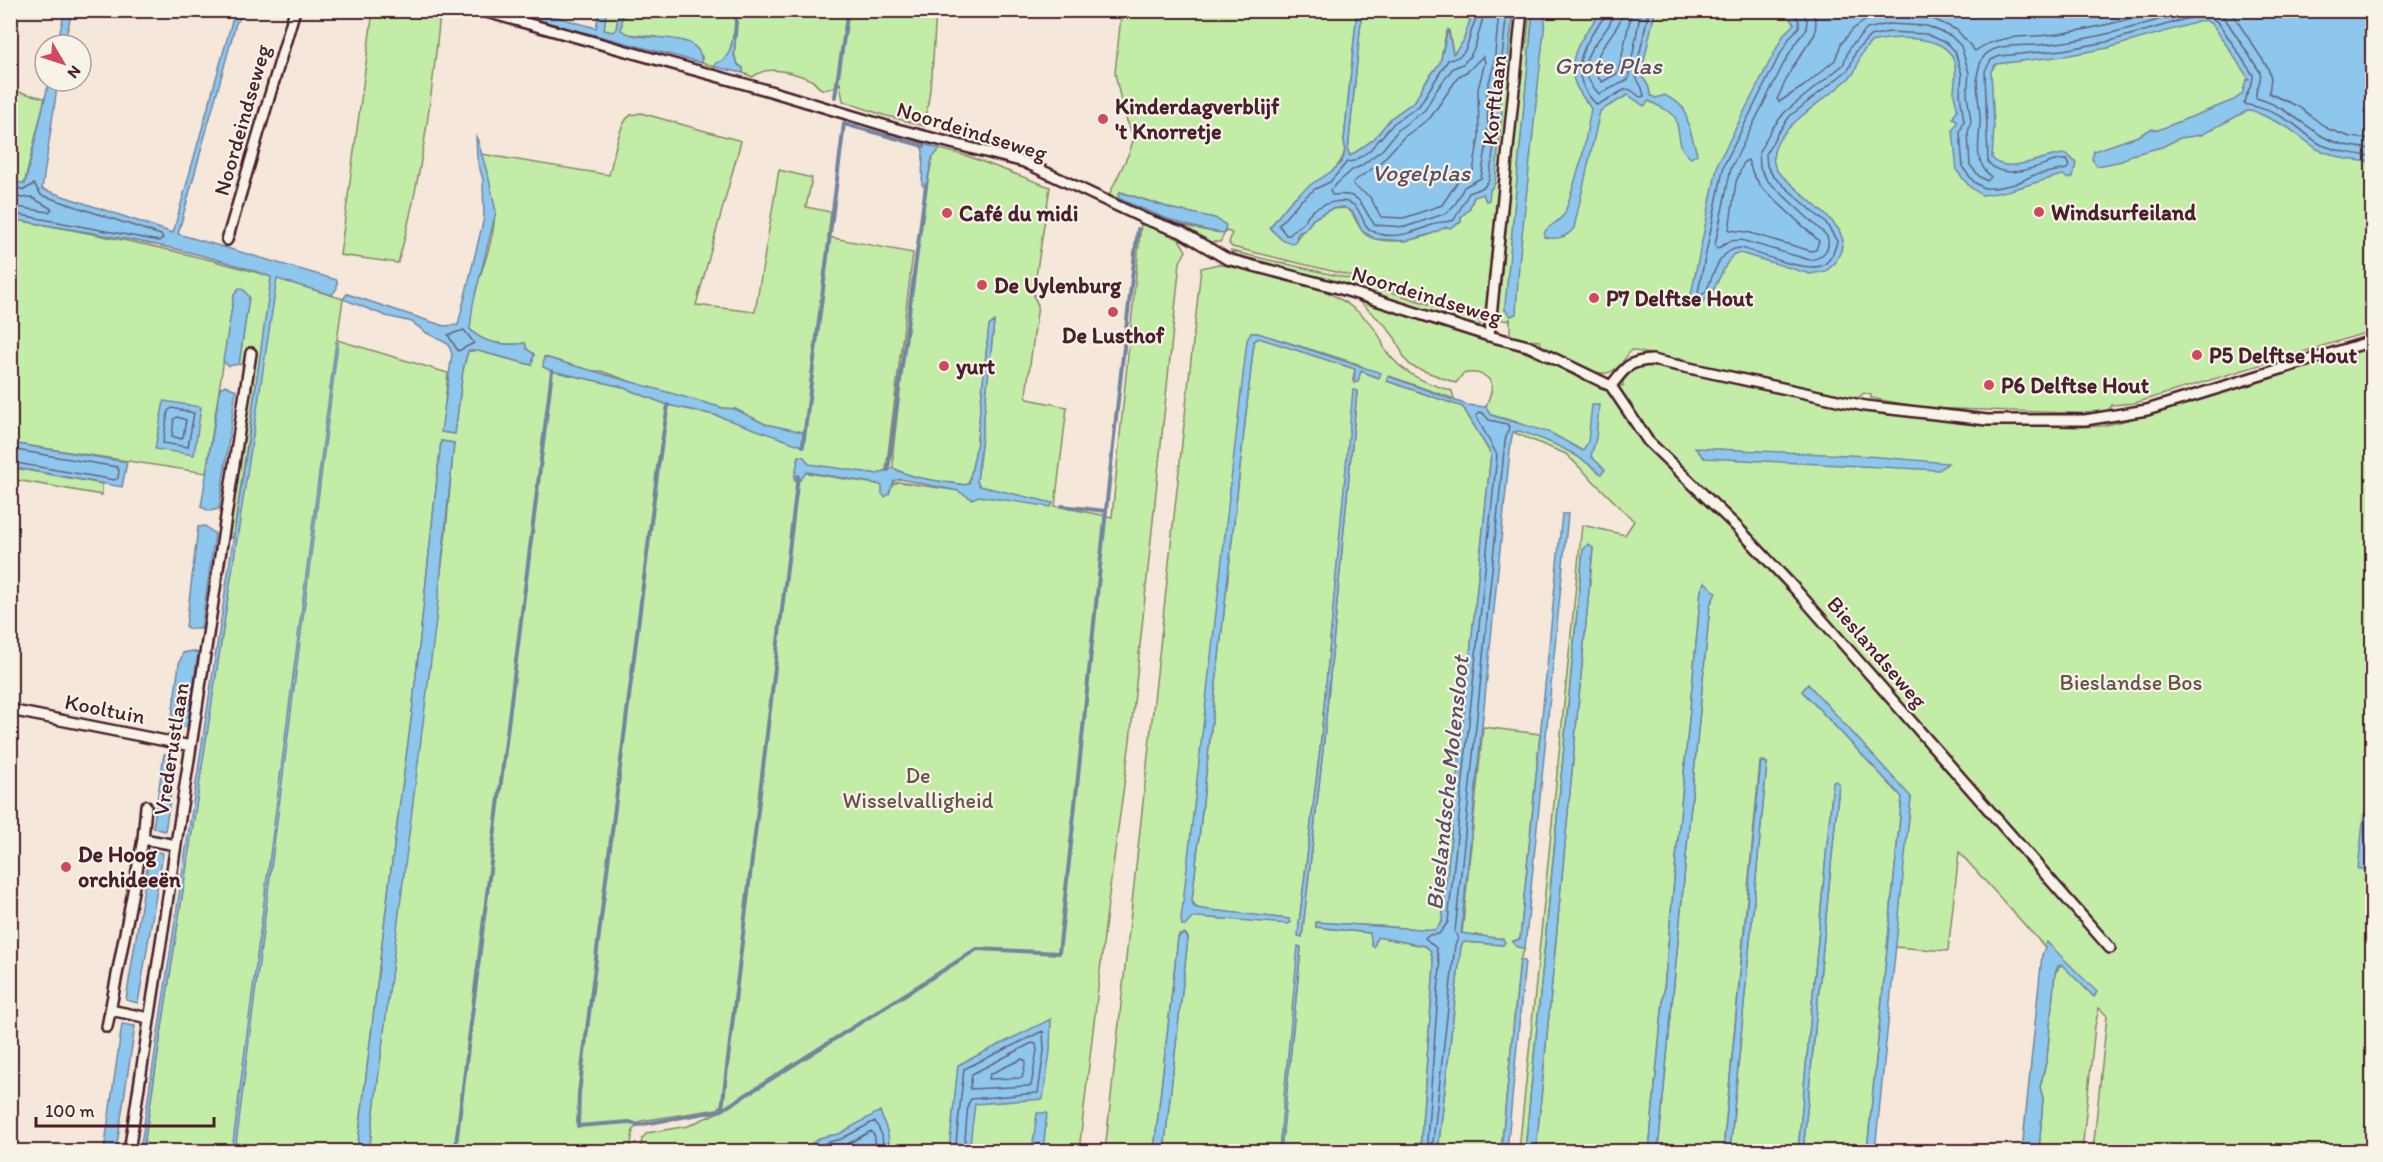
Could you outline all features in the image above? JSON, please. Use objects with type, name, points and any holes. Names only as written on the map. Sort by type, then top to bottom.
[{"type":"street","name":"Noordeindseweg","points":[[227,240],[295,10]]},
{"type":"street","name":"Noordeindseweg","points":[[479,10],[770,91],[893,128],[1024,162],[1145,219],[1182,232],[1227,259],[1338,288],[1540,350],[1611,386]]},
{"type":"street","name":"Korftlaan","points":[[1489,336],[1522,10]]},
{"type":"street","points":[[1611,386],[1626,366],[1637,360],[1652,360],[1865,406],[1987,420],[2085,420],[2147,410],[2373,341]]},
{"type":"street","name":"Vrederustlaan","points":[[129,1152],[251,353]]},
{"type":"street","name":"Bieslandseweg","points":[[1611,386],[1648,441],[1738,528],[1796,590],[2110,948]]},
{"type":"street","name":"Kooltuin","points":[[10,710],[191,746]]},
{"type":"street","points":[[107,1028],[143,839],[146,806]]},
{"type":"street","points":[[143,839],[176,845]]},
{"type":"street","points":[[111,1010],[149,1018]]},
{"type":"green space","points":[[439,10],[440,13],[425,139],[398,263],[340,255],[373,11]]},
{"type":"green space","points":[[606,11],[619,11],[616,30],[612,32],[604,30]]},
{"type":"green space","points":[[623,11],[936,11],[932,74],[925,126],[843,101],[840,83],[832,88],[822,89],[811,80],[781,71],[765,71],[753,77],[743,73],[743,68],[735,58],[736,35],[733,35],[727,56],[716,63],[715,67],[702,63],[702,56],[657,37],[626,34],[621,30]]},
{"type":"green space","points":[[1071,11],[1357,11],[1344,140],[1345,150],[1342,159],[1328,174],[1294,198],[1270,228],[1284,241],[1295,243],[1313,219],[1331,209],[1347,208],[1363,232],[1372,238],[1398,241],[1432,234],[1438,229],[1458,224],[1469,209],[1474,197],[1483,194],[1486,201],[1495,183],[1500,90],[1507,68],[1513,11],[1520,11],[1486,317],[1447,308],[1348,275],[1232,247],[1229,243],[1232,233],[1226,231],[1220,242],[1209,242],[1120,203],[1116,200],[1118,198],[1109,195],[1134,138],[1123,111],[1115,73],[1121,16]],"holes":[[[1121,192],[1173,209],[1208,217],[1225,225],[1224,233],[1197,229],[1156,216],[1118,198]]]},
{"type":"green space","points":[[1362,11],[1473,11],[1463,42],[1453,54],[1449,30],[1446,33],[1440,63],[1424,84],[1415,101],[1391,118],[1374,139],[1350,156],[1348,151]]},
{"type":"green space","points":[[1530,11],[1533,11],[1505,311],[1540,11],[2372,11],[2372,333],[2365,333],[2135,403],[2112,405],[2108,411],[2101,414],[1924,408],[1871,398],[1871,395],[1864,393],[1855,400],[1690,365],[1687,360],[1679,358],[1678,360],[1631,350],[1615,370],[1607,373],[1592,371],[1541,345],[1540,341],[1510,338],[1510,318],[1509,321],[1497,319],[1523,53],[1526,50]]},
{"type":"green space","points":[[10,90],[45,98],[24,185],[11,180]]},
{"type":"green space","name":"De Wisselvalligheid","points":[[641,113],[741,141],[696,305],[755,312],[779,170],[812,178],[806,207],[831,212],[828,237],[913,253],[886,470],[878,474],[803,465],[801,472],[888,486],[899,482],[953,490],[980,486],[977,482],[994,322],[989,326],[976,449],[969,483],[965,485],[928,479],[893,468],[893,451],[916,253],[932,158],[940,149],[967,156],[1050,187],[1034,289],[1034,297],[1038,305],[1026,395],[1028,399],[1067,407],[1055,506],[1112,517],[1141,223],[1179,239],[1186,251],[1180,262],[1130,741],[1108,902],[1079,1151],[640,1151],[642,1139],[647,1133],[688,1126],[723,1110],[723,1102],[718,1109],[641,1121],[633,1130],[630,1151],[369,1151],[446,531],[454,443],[441,441],[412,713],[357,1151],[143,1152],[276,278],[343,299],[337,340],[448,373],[442,432],[455,434],[463,370],[468,351],[478,351],[532,365],[534,354],[527,349],[525,343],[495,343],[481,338],[470,329],[472,302],[489,250],[494,223],[492,196],[481,154],[609,175],[626,119],[631,115]],"holes":[[[545,357],[590,371],[601,371],[643,386],[723,408],[735,409],[765,424],[803,432],[802,445],[715,415],[668,405],[619,386],[552,371]]]},
{"type":"green space","points":[[10,219],[142,244],[272,277],[233,538],[227,537],[255,351],[249,349],[245,366],[239,364],[249,297],[234,295],[206,473],[11,443]]},
{"type":"green space","points":[[1231,251],[1347,278],[1484,322],[1475,327],[1345,284],[1233,256]]},
{"type":"green space","points":[[1218,264],[1291,279],[1342,300],[1370,324],[1379,335],[1385,350],[1400,366],[1424,381],[1452,391],[1454,399],[1389,376],[1387,381],[1463,407],[1491,454],[1442,922],[1435,930],[1316,922],[1316,927],[1370,933],[1374,946],[1377,937],[1425,946],[1431,951],[1434,966],[1420,1151],[1281,1151],[1301,948],[1299,947],[1279,1151],[1164,1151],[1188,938],[1186,934],[1179,935],[1178,938],[1154,1151],[1105,1152],[1201,268]],"holes":[[[1251,333],[1358,364],[1379,378],[1361,371],[1353,380],[1355,369],[1259,338],[1254,341],[1192,901],[1198,909],[1289,919],[1290,923],[1198,917],[1192,918],[1185,926],[1182,925]],[[1354,390],[1357,392],[1323,750],[1302,937],[1299,924],[1320,749]]]},
{"type":"green space","name":"Bieslandse Bos","points":[[1353,296],[1509,346],[1549,362],[1582,380],[1623,386],[1623,381],[1630,371],[1649,364],[1877,411],[1994,425],[2101,426],[2372,347],[2372,1151],[2093,1151],[2107,1016],[2099,1008],[2095,1026],[2082,1151],[2039,1151],[2043,1098],[2040,1087],[2047,1058],[2055,973],[2061,965],[1959,852],[1948,951],[1894,947],[1911,798],[1802,691],[1902,797],[1867,1151],[1803,1151],[1839,784],[1833,782],[1798,1151],[1730,1151],[1767,763],[1764,761],[1760,762],[1723,1151],[1658,1151],[1710,605],[1713,599],[1701,590],[1649,1151],[1536,1151],[1593,548],[1583,550],[1525,1151],[1519,1151],[1582,525],[1625,535],[1634,521],[1566,454],[1515,433],[1517,422],[1491,415],[1486,407],[1491,394],[1490,381],[1487,378],[1473,373],[1463,374],[1456,383],[1411,366],[1385,325]]},
{"type":"green space","points":[[10,467],[102,484],[102,495],[11,479]]},
{"type":"green space","points":[[1483,727],[1540,734],[1520,939],[1513,941],[1517,947],[1525,948],[1520,960],[1501,1151],[1438,1152],[1461,946],[1464,942],[1503,945],[1462,934]]},
{"type":"water","points":[[65,10],[72,11],[67,33],[60,33]]},
{"type":"water","points":[[239,11],[243,11],[243,15],[236,23],[178,234],[337,280],[337,288],[332,295],[277,279],[143,1151],[140,1151],[271,277],[240,266],[175,249],[11,219],[11,180],[25,184],[46,93],[56,93],[42,189],[173,233],[232,21]]},
{"type":"water","points":[[619,11],[623,11],[621,30],[630,34],[681,40],[692,44],[699,52],[702,63],[538,20],[539,12],[596,28],[599,13],[606,13],[604,30],[612,32],[616,30]]},
{"type":"water","name":"Vogelplas","points":[[1357,11],[1362,11],[1348,151],[1350,156],[1374,139],[1391,118],[1415,101],[1424,84],[1440,63],[1448,29],[1453,54],[1463,42],[1473,11],[1513,11],[1507,68],[1500,90],[1502,111],[1495,183],[1490,190],[1489,200],[1486,201],[1483,194],[1474,197],[1469,209],[1461,217],[1461,222],[1431,234],[1406,241],[1375,239],[1362,231],[1353,212],[1343,207],[1331,209],[1313,219],[1305,230],[1298,233],[1295,243],[1292,244],[1281,239],[1270,228],[1294,198],[1337,167],[1344,156]]},
{"type":"water","points":[[1533,11],[1546,11],[1519,263],[1516,314],[1511,316],[1505,310],[1505,305]]},
{"type":"water","name":"Grote Plas","points":[[1602,11],[1655,11],[1641,75],[1648,85],[1651,96],[1656,98],[1665,95],[1684,109],[1697,154],[1691,158],[1686,154],[1675,117],[1670,112],[1649,101],[1644,106],[1628,95],[1600,111],[1574,228],[1561,237],[1544,237],[1546,230],[1565,213],[1582,158],[1591,109],[1575,84],[1573,60],[1580,42]]},
{"type":"water","points":[[1784,11],[2372,11],[2372,162],[2345,159],[2317,149],[2287,127],[2256,112],[2247,111],[2201,135],[2180,138],[2162,147],[2131,155],[2122,161],[2097,166],[2092,159],[2094,151],[2138,136],[2151,129],[2158,130],[2234,100],[2242,94],[2246,80],[2249,79],[2213,25],[2205,20],[2108,48],[1996,64],[1991,71],[1994,127],[1992,158],[1999,163],[2017,165],[2067,154],[2076,163],[2073,177],[2068,179],[2063,175],[1982,195],[1970,187],[1957,171],[1953,130],[1958,121],[1953,118],[1957,108],[1954,93],[1955,68],[1951,55],[1945,48],[1925,40],[1902,38],[1871,42],[1861,55],[1853,74],[1786,131],[1776,145],[1773,158],[1778,172],[1839,230],[1843,240],[1835,263],[1826,271],[1810,274],[1740,253],[1734,254],[1709,296],[1698,303],[1691,295],[1718,163],[1784,34],[1794,24]]},
{"type":"water","points":[[734,34],[736,34],[734,55],[738,65],[743,68],[743,73],[715,67],[716,63],[727,56]]},
{"type":"water","points":[[476,135],[496,212],[473,304],[470,329],[481,338],[495,343],[525,343],[527,349],[534,354],[532,365],[478,351],[468,351],[463,370],[455,434],[441,432],[452,354],[448,344],[412,322],[386,316],[343,299],[347,294],[444,326],[458,325],[484,218],[483,180],[477,158]]},
{"type":"water","points":[[917,142],[940,149],[932,158],[926,188],[922,185],[923,150]]},
{"type":"water","points":[[1120,192],[1173,209],[1215,218],[1226,225],[1224,233],[1196,228],[1157,215],[1118,198]]},
{"type":"water","points":[[239,288],[244,290],[249,297],[239,364],[228,366],[223,361],[234,295]]},
{"type":"water","points":[[994,322],[977,482],[980,486],[1053,503],[1051,507],[979,496],[972,499],[958,491],[900,479],[894,481],[889,494],[885,497],[882,494],[882,486],[878,484],[807,472],[800,480],[794,479],[799,456],[804,457],[809,464],[878,474],[893,468],[928,480],[965,485],[969,483],[976,449],[989,326]]},
{"type":"water","points":[[1251,333],[1258,333],[1381,373],[1379,378],[1361,371],[1358,382],[1354,383],[1355,369],[1259,338],[1254,341],[1192,901],[1194,907],[1202,909],[1289,919],[1291,922],[1288,924],[1198,917],[1192,918],[1185,926],[1182,925],[1181,920],[1247,340]]},
{"type":"water","points":[[336,342],[338,343],[235,1151],[232,1151]]},
{"type":"water","points":[[544,357],[723,408],[735,409],[765,424],[803,432],[802,446],[715,415],[668,405],[619,386],[552,371],[543,367]]},
{"type":"water","points":[[1388,376],[1467,405],[1486,407],[1491,415],[1551,433],[1583,451],[1588,442],[1592,405],[1599,405],[1596,438],[1591,456],[1605,470],[1601,474],[1582,459],[1562,448],[1519,431],[1513,432],[1461,933],[1503,939],[1505,942],[1503,945],[1464,942],[1461,946],[1438,1151],[1420,1151],[1434,966],[1431,951],[1425,946],[1377,937],[1374,947],[1370,933],[1316,927],[1316,922],[1435,930],[1442,922],[1491,454],[1463,407],[1387,381]]},
{"type":"water","points":[[225,385],[236,390],[219,509],[210,511],[201,507],[220,388]]},
{"type":"water","points":[[1353,390],[1357,391],[1323,750],[1302,937],[1298,936],[1299,924],[1320,749]]},
{"type":"water","points":[[164,401],[201,407],[194,455],[155,449]]},
{"type":"water","points":[[441,441],[454,443],[436,620],[369,1151],[357,1151],[412,713]]},
{"type":"water","points":[[11,443],[127,462],[122,487],[11,467]]},
{"type":"water","points":[[1695,448],[1868,456],[1948,463],[1939,470],[1704,458]]},
{"type":"water","points":[[1562,514],[1568,514],[1525,948],[1517,947],[1512,942],[1520,939]]},
{"type":"water","points":[[205,526],[215,534],[201,629],[189,629],[186,627],[198,527]]},
{"type":"water","points":[[1588,544],[1593,548],[1536,1151],[1525,1151],[1583,550]]},
{"type":"water","points":[[1705,582],[1716,593],[1710,605],[1658,1151],[1649,1151],[1701,590]]},
{"type":"water","points":[[192,651],[198,653],[187,726],[170,732],[179,664],[183,653]]},
{"type":"water","points":[[1808,684],[1911,797],[1875,1151],[1867,1151],[1902,797],[1802,691]]},
{"type":"water","points":[[164,754],[171,755],[176,760],[165,831],[153,828]]},
{"type":"water","points":[[1761,761],[1767,763],[1730,1151],[1723,1151]]},
{"type":"water","points":[[1836,781],[1839,784],[1803,1151],[1798,1151],[1833,782]]},
{"type":"water","points":[[2364,814],[2372,816],[2372,869],[2358,869]]},
{"type":"water","points":[[150,850],[163,853],[138,1003],[126,1000]]},
{"type":"water","points":[[1184,933],[1188,938],[1164,1151],[1154,1151],[1178,938]]},
{"type":"water","points":[[2047,942],[2097,992],[2094,997],[2062,965],[2058,966],[2055,973],[2047,1058],[2040,1087],[2043,1098],[2039,1151],[2022,1151],[2042,955]]},
{"type":"water","points":[[1298,946],[1301,947],[1281,1151],[1279,1151]]},
{"type":"water","points":[[1520,960],[1525,961],[1507,1151],[1501,1151]]},
{"type":"water","points":[[1051,1019],[1050,1052],[1043,1099],[975,1104],[969,1151],[949,1151],[958,1065]]},
{"type":"water","points":[[122,1024],[135,1026],[116,1151],[104,1151]]},
{"type":"water","points":[[880,1111],[888,1134],[890,1151],[799,1151],[822,1137],[839,1134]]},
{"type":"water","points":[[1037,1113],[1047,1113],[1043,1151],[1032,1151]]},
{"type":"waterway","points":[[735,34],[737,10]]},
{"type":"waterway","points":[[835,97],[848,10]]},
{"type":"waterway","points":[[803,446],[844,124],[924,146]]},
{"type":"waterway","points":[[888,470],[926,185]]},
{"type":"waterway","points":[[668,405],[658,467],[579,1093],[578,1126],[629,1122],[638,1125],[722,1110],[977,949],[1059,953],[1138,229]]},
{"type":"waterway","points":[[455,1152],[552,371]]},
{"type":"waterway","points":[[722,1109],[798,476]]},
{"type":"waterway","points":[[1062,506],[1106,511]]},
{"type":"place","name":"Kinderdagverblijf 't Knorretje","points":[[1103,119]]},
{"type":"place","name":"Windsurfeiland","points":[[2039,212]]},
{"type":"place","name":"Café du midi","points":[[947,213]]},
{"type":"place","name":"De Uylenburg","points":[[982,285]]},
{"type":"place","name":"P7 Delftse Hout","points":[[1594,298]]},
{"type":"place","name":"De Lusthof","points":[[1113,312]]},
{"type":"place","name":"P5 Delftse Hout","points":[[2197,355]]},
{"type":"place","name":"yurt","points":[[944,366]]},
{"type":"place","name":"P6 Delftse Hout","points":[[1989,385]]},
{"type":"place","name":"De Hoog orchideeën","points":[[66,867]]},
{"type":"water label","name":"Bieslandsche Molensloot","points":[[1447,783]]}]
